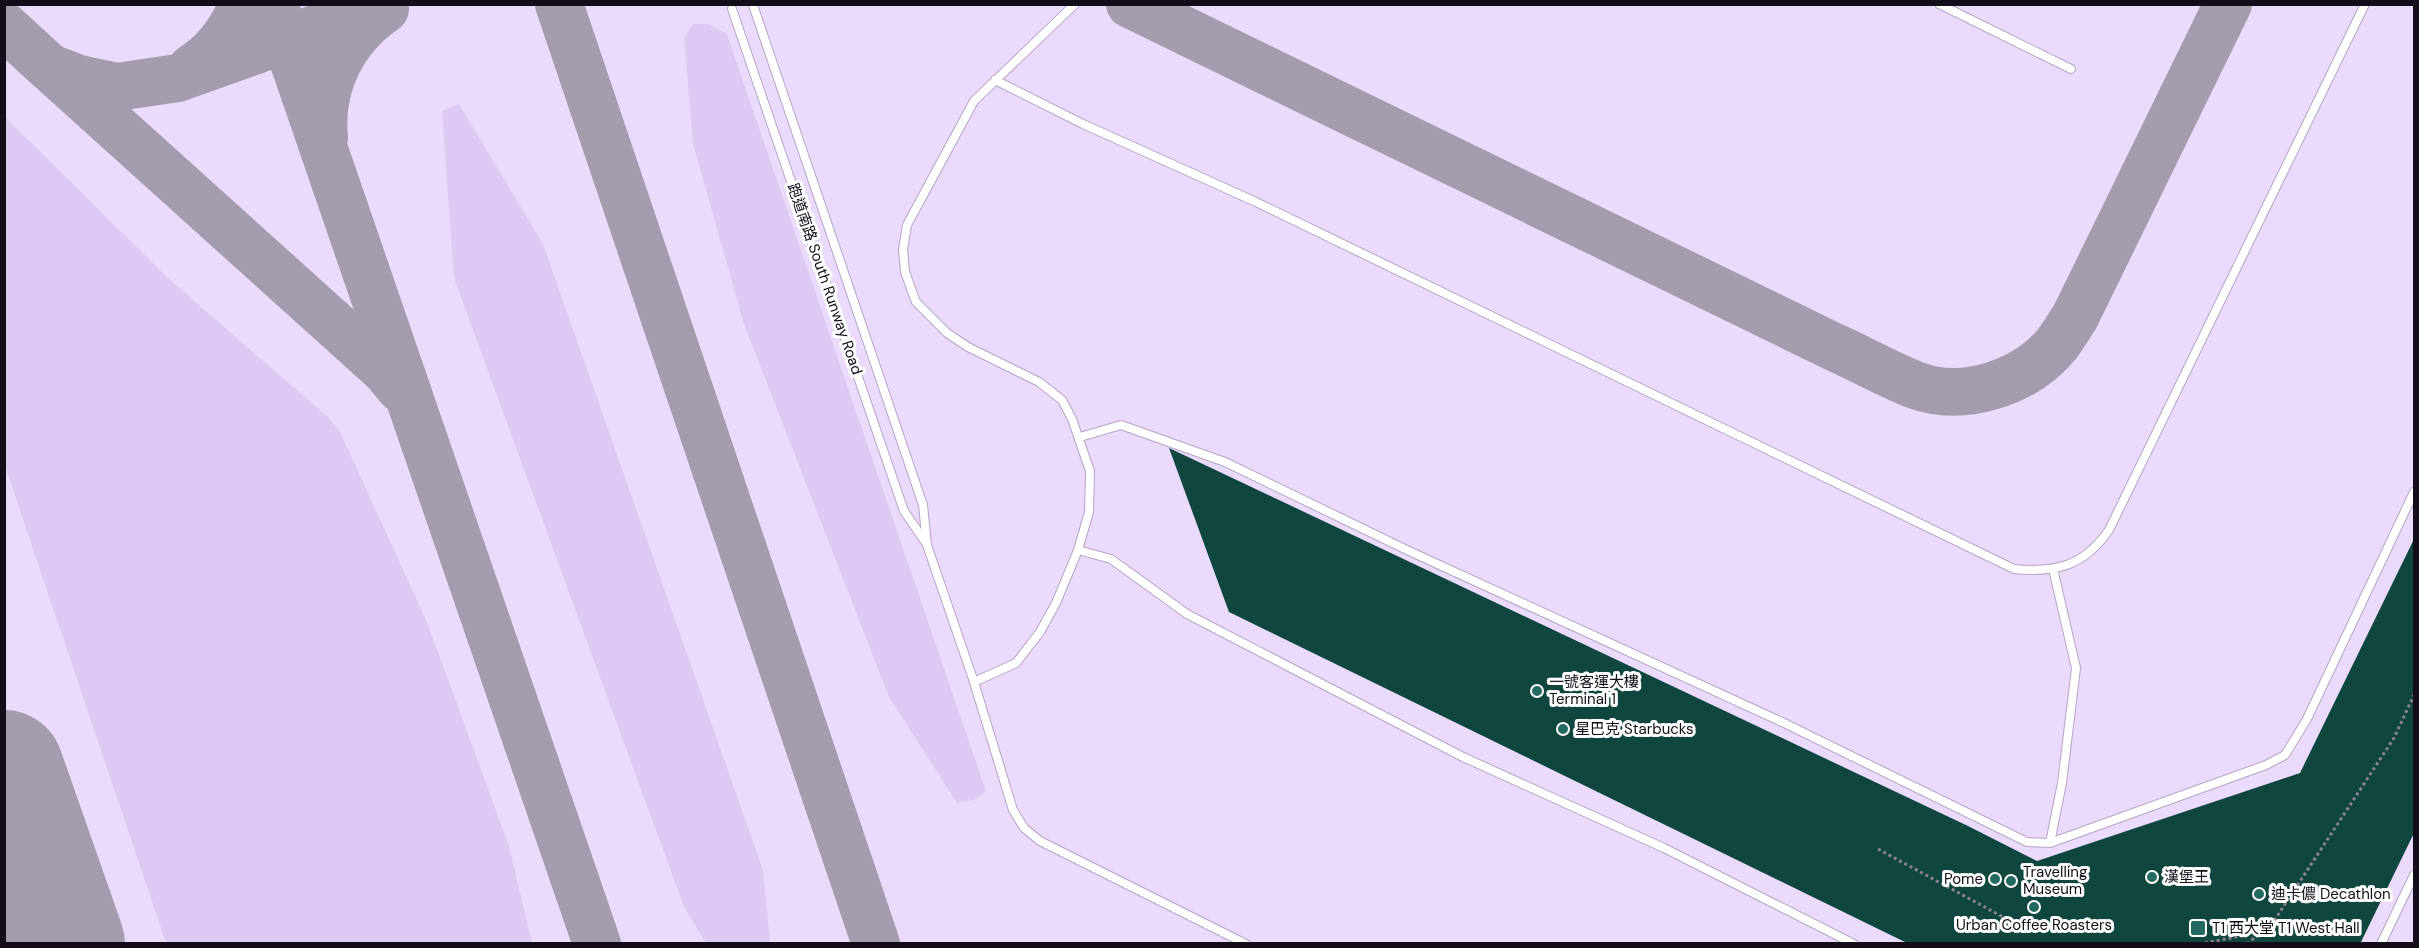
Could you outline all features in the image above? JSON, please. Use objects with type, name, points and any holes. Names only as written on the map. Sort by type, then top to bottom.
[{"type":"lane","points":[[974,682],[1016,663],[1040,632],[1056,603],[1078,550],[1089,512],[1090,471],[1080,437],[1062,400],[1052,391],[968,347],[932,318],[916,302],[905,272],[903,249],[907,225],[974,101],[1075,4]]},
{"type":"lane","points":[[1939,4],[2071,69]]},
{"type":"lane","points":[[995,80],[1083,124],[1369,256],[2014,569],[2043,572],[2076,562],[2100,543],[2109,530],[2365,4]]},
{"type":"lane","name":"跑道南路 South Runway Road","points":[[753,5],[923,505],[927,545],[974,682],[1013,810],[1024,828],[1040,841],[1246,944]]},
{"type":"lane","name":"跑道南路 South Runway Road","points":[[732,9],[904,511],[927,545]]},
{"type":"lane","points":[[1080,437],[1121,425],[1225,462],[1409,551],[1782,722],[2027,842],[2050,843],[2266,765],[2284,754],[2307,719],[2415,492]]},
{"type":"lane","points":[[1078,550],[1111,559],[1187,614],[1462,757],[1664,848],[1854,944]]},
{"type":"lane","points":[[2050,843],[2062,783],[2076,668],[2053,569]]},
{"type":"lane","points":[[2381,944],[2415,875]]},
{"type":"path","points":[[2247,944],[2274,921],[2394,738],[2415,695]]},
{"type":"path","points":[[1878,849],[2003,917]]},
{"type":"path","points":[[2199,944],[2247,935]]},
{"type":"shaded area","points":[[5,5],[2414,5],[2414,943],[5,944]]},
{"type":"shaded area","points":[[693,24],[709,24],[727,34],[986,791],[974,800],[957,803],[889,697],[744,324],[693,144],[684,37]]},
{"type":"shaded area","points":[[459,104],[543,244],[763,870],[770,943],[706,943],[684,907],[454,278],[442,111]]},
{"type":"shaded area","points":[[5,117],[170,280],[329,418],[341,434],[427,622],[509,846],[532,943],[166,943],[5,466]]},
{"type":"building","name":"一號客運大樓 Terminal 1","points":[[1169,448],[1968,826],[2037,861],[2300,773],[2415,537],[2415,831],[2360,944],[1909,944],[1229,612]]},
{"type":"taxiway","points":[[192,68],[209,55],[222,40],[243,4]]},
{"type":"taxiway","points":[[274,4],[597,944]]},
{"type":"taxiway","points":[[4,26],[50,68],[79,79],[117,87],[178,78],[385,4]]},
{"type":"taxiway","points":[[559,4],[876,944]]},
{"type":"taxiway","points":[[1130,4],[1894,376],[1915,385],[1953,392],[1992,386],[2011,379],[2044,358],[2057,344],[2075,317],[2228,4]]},
{"type":"taxiway","points":[[324,137],[323,118],[326,99],[337,64],[357,34],[385,9]]},
{"type":"taxiway","points":[[50,68],[386,371],[400,388]]},
{"type":"runway","points":[[4,770],[65,944]]},
{"type":"place","name":"一號客運大樓 Terminal 1","points":[[1537,691]]},
{"type":"place","name":"星巴克 Starbucks","points":[[1563,729]]},
{"type":"place","name":"漢堡王","points":[[2152,877]]},
{"type":"place","name":"Pome","points":[[1995,879]]},
{"type":"place","name":"Travelling Museum","points":[[2011,881]]},
{"type":"place","name":"迪卡儂 Decathlon","points":[[2259,894]]},
{"type":"place","name":"Urban Coffee Roasters","points":[[2034,907]]},
{"type":"place","name":"T1 西大堂 T1 West Hall","points":[[2198,928]]}]
